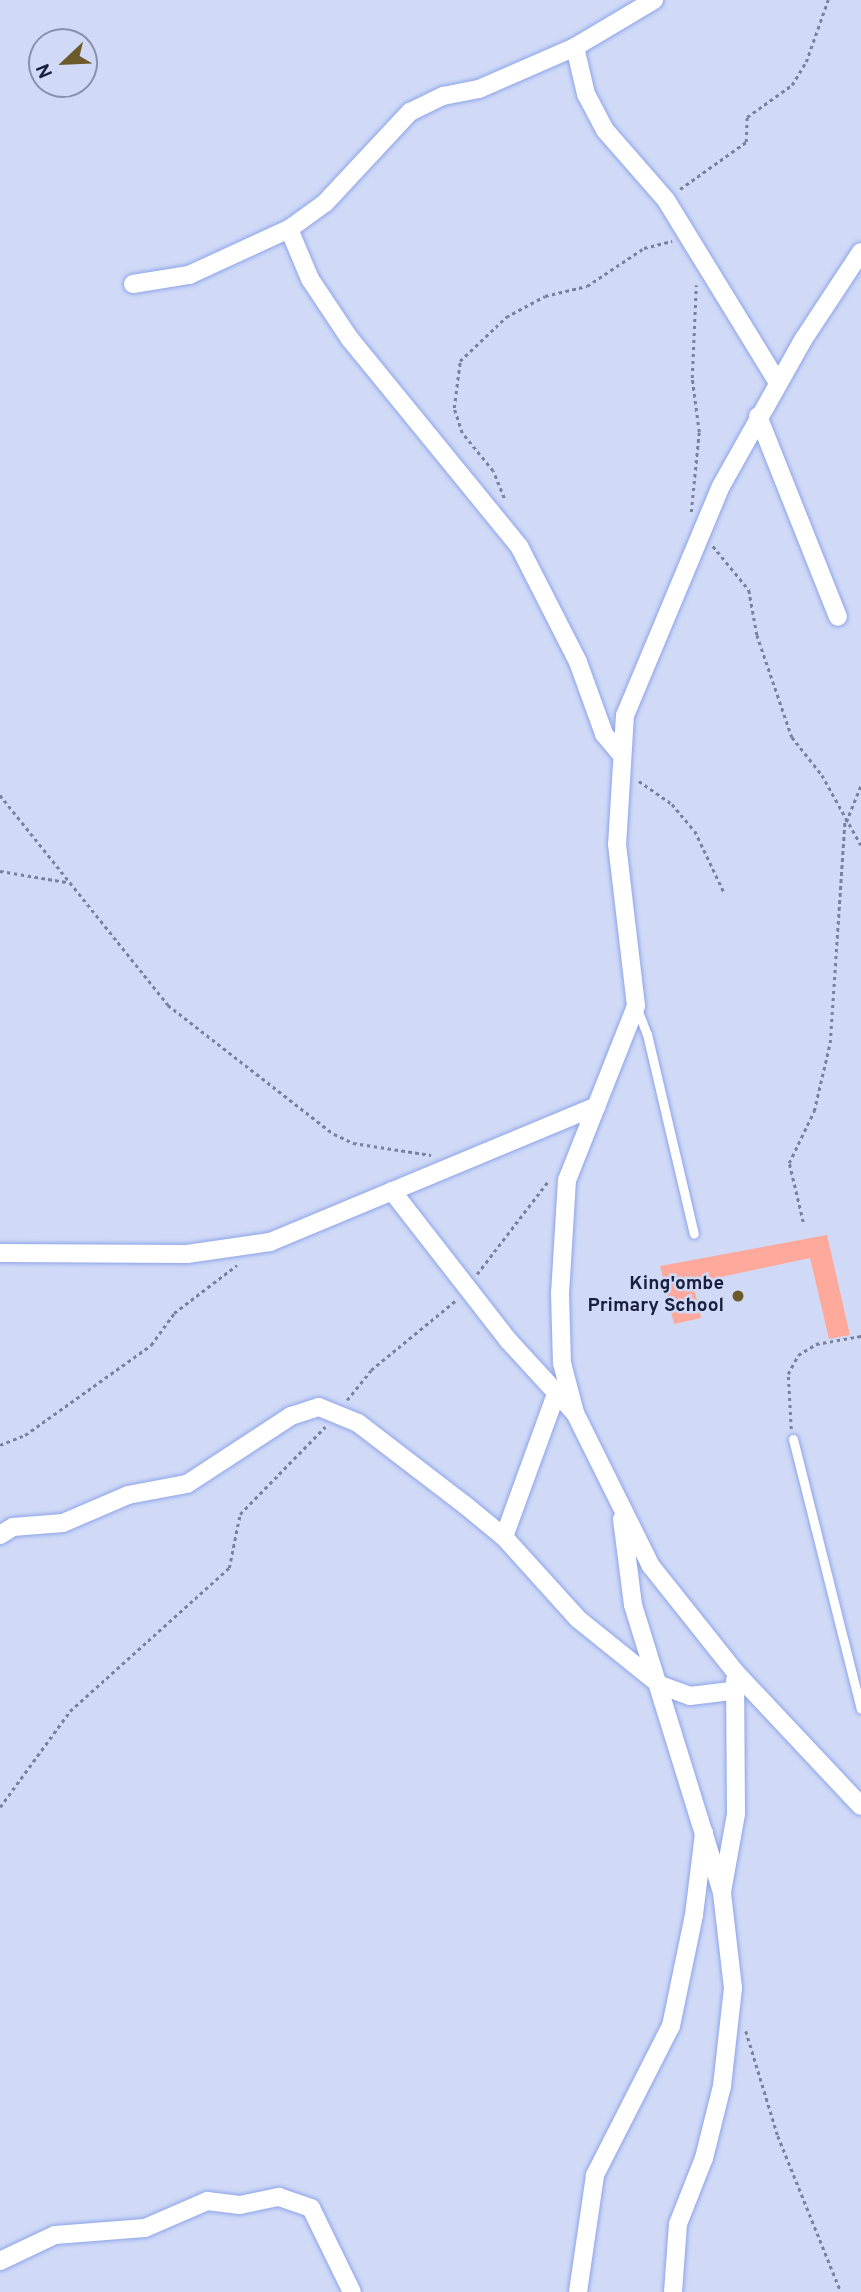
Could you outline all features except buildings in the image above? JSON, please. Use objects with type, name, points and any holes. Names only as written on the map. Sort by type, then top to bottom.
[{"type":"street","points":[[133,284],[189,275],[289,229],[325,203],[410,112],[443,96],[479,89],[575,47],[654,0]]},
{"type":"street","points":[[575,47],[586,94],[605,130],[666,200],[778,383]]},
{"type":"street","points":[[289,229],[310,279],[350,340],[519,546],[578,662],[604,734],[619,757]]},
{"type":"street","points":[[861,252],[758,416],[699,535],[638,677],[619,757],[617,844],[636,1006],[567,1180],[562,1363],[575,1413],[622,1516],[692,1622],[861,1806]]},
{"type":"street","points":[[758,416],[838,617]]},
{"type":"street","points":[[0,1253],[187,1254],[241,1247],[304,1231],[597,1106]]},
{"type":"street","points":[[392,1192],[470,1285],[555,1394],[575,1413]]},
{"type":"street","points":[[504,1537],[555,1394]]},
{"type":"street","points":[[0,1535],[13,1527],[63,1523],[128,1495],[187,1484],[291,1416],[319,1407],[339,1412],[504,1537],[578,1619],[660,1685],[690,1696],[731,1692]]},
{"type":"street","points":[[622,1516],[633,1605],[660,1685],[722,1893],[733,1988],[729,2045],[713,2128],[678,2224],[673,2292]]},
{"type":"street","points":[[722,1893],[736,1814],[731,1692],[737,1674]]},
{"type":"street","points":[[578,2292],[596,2175],[671,2026],[694,1915],[704,1833]]},
{"type":"street","points":[[0,2260],[55,2235],[145,2228],[207,2201],[240,2205],[279,2197],[311,2208],[352,2292]]},
{"type":"lane","points":[[636,1006],[648,1034],[694,1234]]},
{"type":"lane","points":[[793,1439],[861,1709]]},
{"type":"path","points":[[666,200],[746,142],[747,117],[792,85],[806,62],[828,0]]},
{"type":"path","points":[[505,502],[493,471],[462,433],[454,408],[458,370],[467,351],[506,317],[545,296],[587,286],[645,247],[660,241],[693,245]]},
{"type":"path","points":[[696,281],[692,378],[699,432],[691,519],[699,535],[749,590],[757,635],[792,737],[822,775],[845,821],[861,845]]},
{"type":"path","points":[[619,757],[683,816],[724,892]]},
{"type":"path","points":[[803,1222],[789,1163],[814,1111],[826,1063],[845,821],[861,785]]},
{"type":"path","points":[[0,795],[151,990],[334,1134],[353,1143],[466,1160]]},
{"type":"path","points":[[0,872],[67,883]]},
{"type":"path","points":[[0,1807],[70,1711],[229,1568],[240,1514],[339,1412],[371,1370],[425,1330],[470,1285],[524,1207],[550,1180],[567,1180]]},
{"type":"path","points":[[0,1445],[24,1435],[151,1345],[174,1313],[241,1262]]},
{"type":"path","points":[[793,1439],[786,1398],[788,1374],[798,1355],[816,1344],[861,1336]]},
{"type":"path","points":[[744,2022],[778,2136],[841,2292]]},
{"type":"place","name":"King'ombe Primary School","points":[[738,1296]]}]
